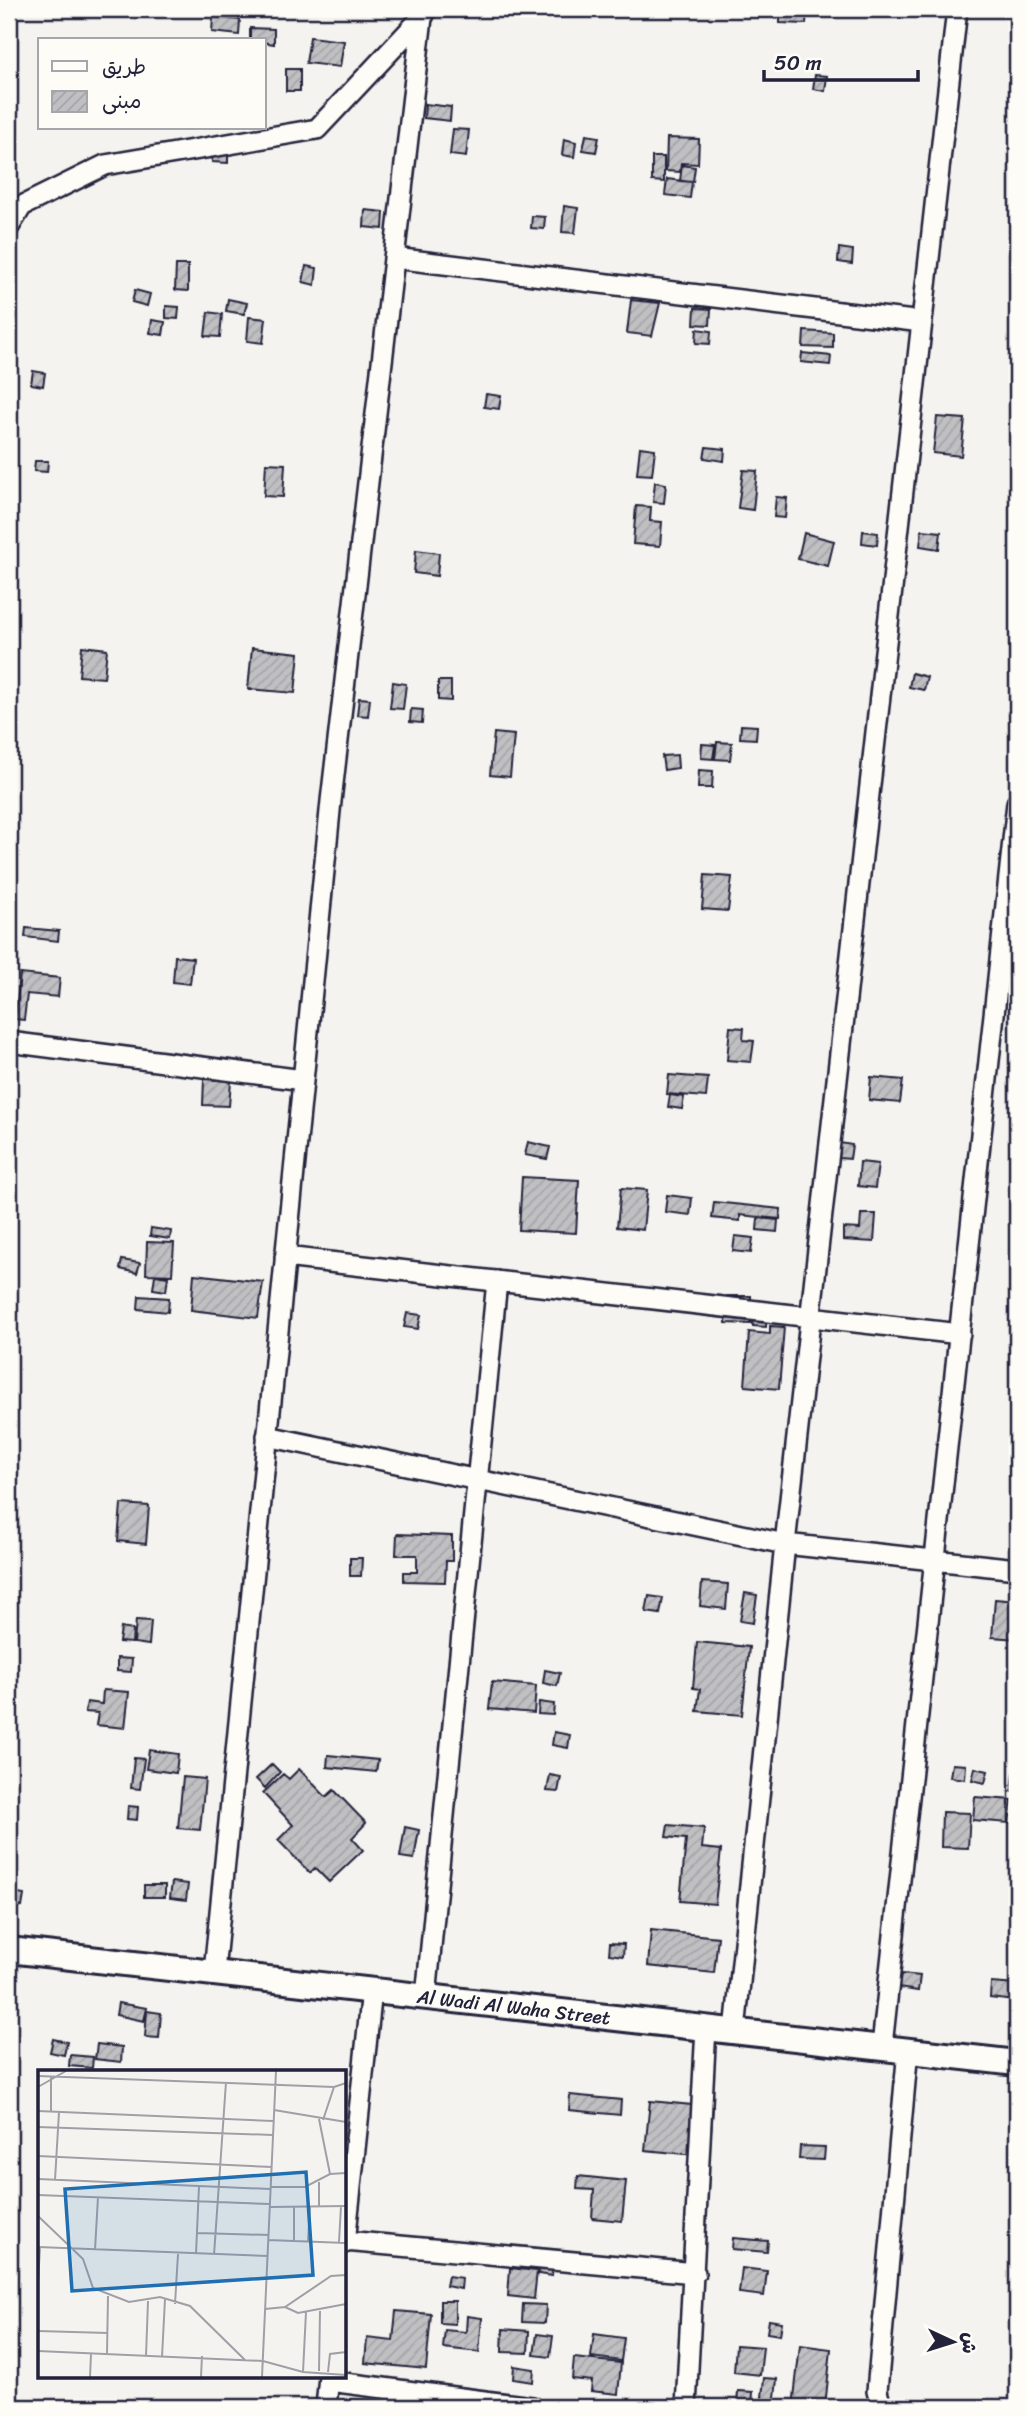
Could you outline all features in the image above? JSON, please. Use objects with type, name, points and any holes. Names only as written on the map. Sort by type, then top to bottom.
[{"type":"main road","name":"Al Wadi Al Waha Street","points":[[9,1950],[1017,2063]]},
{"type":"street","points":[[735,2031],[785,1544],[957,9]]},
{"type":"street","points":[[9,228],[22,206],[105,165],[317,129],[425,11]]},
{"type":"street","points":[[214,1972],[331,801],[425,11]]},
{"type":"street","points":[[394,258],[922,322]]},
{"type":"street","points":[[882,2046],[1017,803]]},
{"type":"street","points":[[9,1042],[303,1080]]},
{"type":"street","points":[[285,1257],[960,1334]]},
{"type":"street","points":[[426,1997],[498,1281]]},
{"type":"street","points":[[267,1436],[785,1544],[1017,1569]]},
{"type":"street","points":[[346,2233],[372,1990]]},
{"type":"street","points":[[686,2407],[706,2027]]},
{"type":"street","points":[[881,2407],[877,2391],[908,2049]]},
{"type":"street","points":[[346,2242],[695,2273]]},
{"type":"street","points":[[326,2407],[329,2378],[532,2407]]},
{"type":"building","points":[[780,9],[807,9],[806,24],[780,23]]},
{"type":"building","points":[[213,17],[240,20],[239,35],[212,32]]},
{"type":"building","points":[[250,28],[274,29],[274,44],[266,43],[266,38],[250,38]]},
{"type":"building","points":[[310,37],[344,41],[340,67],[306,63]]},
{"type":"building","points":[[286,69],[300,69],[300,91],[286,91]]},
{"type":"building","points":[[815,75],[827,76],[825,91],[813,89]]},
{"type":"building","points":[[425,104],[451,107],[450,121],[424,118]]},
{"type":"building","points":[[453,129],[469,130],[466,157],[450,155]]},
{"type":"building","points":[[586,135],[599,137],[596,152],[583,150]]},
{"type":"building","points":[[667,138],[699,139],[698,164],[681,163],[680,172],[666,171]]},
{"type":"building","points":[[564,139],[576,142],[574,157],[562,155]]},
{"type":"building","points":[[213,149],[228,150],[228,163],[212,162]]},
{"type":"building","points":[[652,157],[664,157],[664,182],[652,181]]},
{"type":"building","points":[[682,165],[695,167],[693,182],[680,181]]},
{"type":"building","points":[[667,179],[692,182],[690,198],[665,195]]},
{"type":"building","points":[[564,206],[578,208],[575,233],[562,232]]},
{"type":"building","points":[[365,210],[384,212],[383,229],[364,227]]},
{"type":"building","points":[[532,216],[545,217],[544,229],[531,228]]},
{"type":"building","points":[[839,248],[853,250],[852,264],[838,262]]},
{"type":"building","points":[[176,265],[188,265],[188,291],[175,290]]},
{"type":"building","points":[[306,266],[317,268],[315,285],[303,282]]},
{"type":"building","points":[[135,290],[150,294],[147,306],[132,302]]},
{"type":"building","points":[[228,299],[247,303],[244,314],[226,311]]},
{"type":"building","points":[[631,300],[660,303],[652,336],[627,333]]},
{"type":"building","points":[[166,306],[179,307],[178,319],[166,318]]},
{"type":"building","points":[[695,308],[711,309],[710,325],[694,324]]},
{"type":"building","points":[[208,312],[222,314],[220,337],[205,336]]},
{"type":"building","points":[[249,317],[266,319],[263,343],[247,341]]},
{"type":"building","points":[[152,320],[165,322],[163,335],[150,333]]},
{"type":"building","points":[[697,329],[711,331],[710,344],[696,343]]},
{"type":"building","points":[[804,331],[833,333],[833,348],[803,347]]},
{"type":"building","points":[[802,353],[831,356],[830,365],[801,362]]},
{"type":"building","points":[[33,371],[45,373],[43,386],[31,384]]},
{"type":"building","points":[[486,394],[501,396],[499,409],[484,407]]},
{"type":"building","points":[[937,417],[965,419],[961,456],[933,453]]},
{"type":"building","points":[[640,447],[655,449],[652,475],[637,474]]},
{"type":"building","points":[[706,447],[725,449],[724,461],[704,458]]},
{"type":"building","points":[[35,461],[48,461],[47,472],[34,471]]},
{"type":"building","points":[[266,463],[285,464],[283,497],[264,496]]},
{"type":"building","points":[[743,470],[757,471],[753,510],[738,508]]},
{"type":"building","points":[[655,482],[666,484],[664,503],[653,502]]},
{"type":"building","points":[[776,497],[787,498],[785,518],[774,517]]},
{"type":"building","points":[[636,506],[651,507],[650,521],[662,522],[660,546],[633,544]]},
{"type":"building","points":[[922,530],[941,532],[939,549],[920,546]]},
{"type":"building","points":[[863,531],[878,533],[877,545],[862,543]]},
{"type":"building","points":[[804,533],[834,541],[828,566],[798,559]]},
{"type":"building","points":[[416,550],[439,553],[437,576],[414,573]]},
{"type":"building","points":[[82,646],[107,649],[104,678],[79,676]]},
{"type":"building","points":[[252,648],[299,653],[295,693],[248,689]]},
{"type":"building","points":[[912,673],[927,677],[924,690],[909,687]]},
{"type":"building","points":[[438,681],[451,681],[451,701],[438,700]]},
{"type":"building","points":[[393,682],[406,684],[403,709],[390,708]]},
{"type":"building","points":[[359,698],[370,699],[368,716],[357,715]]},
{"type":"building","points":[[411,709],[423,710],[422,723],[410,722]]},
{"type":"building","points":[[741,725],[757,726],[756,739],[740,738]]},
{"type":"building","points":[[494,733],[514,735],[510,777],[490,775]]},
{"type":"building","points":[[717,742],[732,743],[730,760],[715,759]]},
{"type":"building","points":[[702,744],[715,745],[713,759],[701,758]]},
{"type":"building","points":[[677,755],[678,768],[664,770],[662,756]]},
{"type":"building","points":[[699,770],[713,771],[712,788],[698,788]]},
{"type":"building","points":[[705,875],[732,877],[728,911],[702,909]]},
{"type":"building","points":[[26,928],[59,931],[58,941],[25,937]]},
{"type":"building","points":[[175,956],[193,958],[190,984],[173,982]]},
{"type":"building","points":[[20,974],[60,978],[58,997],[27,994],[24,1020],[15,1019]]},
{"type":"building","points":[[730,1027],[744,1028],[743,1040],[754,1041],[751,1062],[727,1060]]},
{"type":"building","points":[[669,1075],[708,1078],[706,1097],[667,1094]]},
{"type":"building","points":[[871,1077],[903,1080],[900,1103],[869,1100]]},
{"type":"building","points":[[204,1079],[231,1081],[229,1106],[203,1105]]},
{"type":"building","points":[[670,1095],[684,1097],[682,1109],[668,1107]]},
{"type":"building","points":[[528,1142],[550,1147],[547,1159],[525,1155]]},
{"type":"building","points":[[840,1143],[852,1145],[850,1159],[839,1158]]},
{"type":"building","points":[[860,1162],[878,1164],[875,1188],[858,1186]]},
{"type":"building","points":[[522,1177],[579,1180],[576,1233],[519,1230]]},
{"type":"building","points":[[621,1188],[647,1190],[643,1230],[617,1227]]},
{"type":"building","points":[[667,1195],[692,1198],[690,1215],[665,1212]]},
{"type":"building","points":[[714,1202],[781,1209],[780,1219],[740,1215],[740,1221],[712,1218]]},
{"type":"building","points":[[861,1214],[876,1214],[874,1242],[843,1240],[843,1228],[860,1229]]},
{"type":"building","points":[[758,1218],[778,1220],[777,1232],[757,1230]]},
{"type":"building","points":[[151,1228],[171,1231],[170,1239],[150,1236]]},
{"type":"building","points":[[735,1236],[753,1238],[751,1253],[733,1251]]},
{"type":"building","points":[[147,1242],[174,1243],[172,1275],[146,1274]]},
{"type":"building","points":[[122,1260],[140,1263],[137,1273],[120,1269]]},
{"type":"building","points":[[194,1274],[263,1282],[258,1318],[191,1310]]},
{"type":"building","points":[[155,1275],[168,1277],[166,1291],[153,1289]]},
{"type":"building","points":[[139,1296],[169,1298],[168,1312],[138,1309]]},
{"type":"building","points":[[727,1296],[751,1296],[751,1324],[726,1323]]},
{"type":"building","points":[[754,1301],[767,1302],[766,1327],[753,1326]]},
{"type":"building","points":[[407,1313],[421,1315],[418,1329],[404,1327]]},
{"type":"building","points":[[770,1326],[784,1327],[779,1389],[745,1386],[749,1332],[770,1334]]},
{"type":"building","points":[[121,1504],[149,1506],[146,1544],[118,1541]]},
{"type":"building","points":[[397,1534],[452,1536],[452,1561],[446,1561],[445,1582],[404,1581],[404,1572],[417,1572],[417,1555],[396,1555]]},
{"type":"building","points":[[350,1558],[362,1558],[361,1576],[350,1576]]},
{"type":"building","points":[[702,1582],[728,1584],[726,1609],[700,1606]]},
{"type":"building","points":[[745,1593],[757,1595],[753,1623],[740,1621]]},
{"type":"building","points":[[649,1596],[663,1598],[660,1614],[646,1612]]},
{"type":"building","points":[[995,1599],[1017,1601],[1017,1639],[992,1637]]},
{"type":"building","points":[[136,1620],[151,1621],[149,1645],[134,1643]]},
{"type":"building","points":[[121,1628],[133,1630],[132,1643],[119,1642]]},
{"type":"building","points":[[697,1642],[749,1647],[742,1715],[697,1711],[700,1689],[693,1688]]},
{"type":"building","points":[[117,1658],[132,1659],[131,1672],[117,1671]]},
{"type":"building","points":[[545,1670],[560,1673],[557,1686],[543,1683]]},
{"type":"building","points":[[492,1682],[536,1686],[534,1713],[489,1709]]},
{"type":"building","points":[[103,1690],[129,1692],[125,1728],[96,1725],[98,1713],[85,1712],[87,1702],[102,1704]]},
{"type":"building","points":[[539,1702],[554,1704],[553,1715],[538,1714]]},
{"type":"building","points":[[554,1732],[570,1735],[568,1748],[552,1745]]},
{"type":"building","points":[[149,1750],[178,1754],[176,1773],[146,1769]]},
{"type":"building","points":[[328,1755],[378,1760],[376,1772],[327,1767]]},
{"type":"building","points":[[134,1758],[144,1759],[140,1789],[131,1788]]},
{"type":"building","points":[[272,1764],[280,1772],[265,1788],[256,1779]]},
{"type":"building","points":[[952,1764],[966,1765],[965,1779],[950,1777]]},
{"type":"building","points":[[975,1768],[988,1771],[985,1783],[972,1780]]},
{"type":"building","points":[[299,1769],[326,1797],[334,1790],[366,1823],[352,1838],[363,1850],[329,1882],[315,1868],[310,1873],[278,1840],[293,1825],[263,1793],[283,1774],[289,1779]]},
{"type":"building","points":[[1014,1773],[1017,1773],[1017,1792],[1012,1791]]},
{"type":"building","points":[[550,1775],[561,1777],[558,1792],[547,1791]]},
{"type":"building","points":[[183,1777],[205,1779],[200,1830],[178,1828]]},
{"type":"building","points":[[975,1797],[1012,1800],[1009,1823],[973,1820]]},
{"type":"building","points":[[128,1806],[138,1807],[137,1820],[127,1819]]},
{"type":"building","points":[[942,1812],[970,1813],[968,1848],[941,1847]]},
{"type":"building","points":[[668,1825],[704,1828],[702,1848],[721,1850],[715,1904],[680,1901],[686,1839],[666,1837]]},
{"type":"building","points":[[405,1827],[419,1830],[414,1859],[400,1857]]},
{"type":"building","points":[[172,1882],[188,1884],[186,1900],[170,1898]]},
{"type":"building","points":[[144,1885],[165,1885],[165,1897],[144,1897]]},
{"type":"building","points":[[12,1893],[24,1895],[22,1907],[10,1905]]},
{"type":"building","points":[[651,1930],[718,1937],[714,1973],[648,1966]]},
{"type":"building","points":[[610,1943],[624,1944],[623,1956],[609,1954]]},
{"type":"building","points":[[901,1974],[920,1976],[918,1991],[898,1988]]},
{"type":"building","points":[[991,1983],[1017,1985],[1015,2001],[990,1998]]},
{"type":"building","points":[[118,2003],[147,2008],[144,2021],[116,2015]]},
{"type":"building","points":[[147,2011],[161,2013],[159,2038],[145,2037]]},
{"type":"building","points":[[53,2039],[67,2042],[64,2055],[50,2052]]},
{"type":"building","points":[[97,2044],[122,2047],[121,2062],[95,2059]]},
{"type":"building","points":[[70,2055],[93,2057],[92,2068],[69,2066]]},
{"type":"building","points":[[570,2095],[621,2100],[620,2115],[569,2110]]},
{"type":"building","points":[[650,2101],[713,2107],[710,2145],[697,2144],[695,2155],[645,2150]]},
{"type":"building","points":[[800,2146],[825,2147],[824,2160],[799,2159]]},
{"type":"building","points":[[578,2176],[626,2181],[622,2221],[592,2218],[594,2190],[577,2189]]},
{"type":"building","points":[[733,2238],[768,2241],[767,2252],[732,2249]]},
{"type":"building","points":[[540,2261],[553,2262],[552,2276],[538,2274]]},
{"type":"building","points":[[510,2268],[537,2271],[534,2299],[508,2296]]},
{"type":"building","points":[[742,2268],[767,2271],[764,2296],[739,2293]]},
{"type":"building","points":[[448,2276],[462,2278],[461,2289],[446,2286]]},
{"type":"building","points":[[440,2301],[455,2301],[455,2324],[440,2323]]},
{"type":"building","points":[[523,2304],[546,2305],[545,2323],[522,2322]]},
{"type":"building","points":[[396,2311],[431,2314],[426,2369],[365,2363],[367,2338],[393,2341]]},
{"type":"building","points":[[467,2316],[482,2318],[479,2352],[443,2348],[445,2330],[466,2332]]},
{"type":"building","points":[[769,2320],[782,2322],[780,2335],[767,2333]]},
{"type":"building","points":[[503,2329],[529,2331],[528,2353],[502,2352]]},
{"type":"building","points":[[537,2334],[553,2336],[550,2357],[534,2355]]},
{"type":"building","points":[[594,2334],[624,2338],[621,2361],[591,2357]]},
{"type":"building","points":[[736,2345],[763,2347],[760,2375],[734,2372]]},
{"type":"building","points":[[800,2345],[831,2349],[825,2407],[793,2407]]},
{"type":"building","points":[[574,2358],[621,2363],[618,2394],[591,2391],[592,2381],[572,2379]]},
{"type":"building","points":[[514,2366],[534,2369],[533,2382],[513,2379]]},
{"type":"building","points":[[764,2378],[777,2379],[774,2407],[761,2407]]},
{"type":"building","points":[[738,2391],[753,2392],[752,2406],[737,2405]]}]
